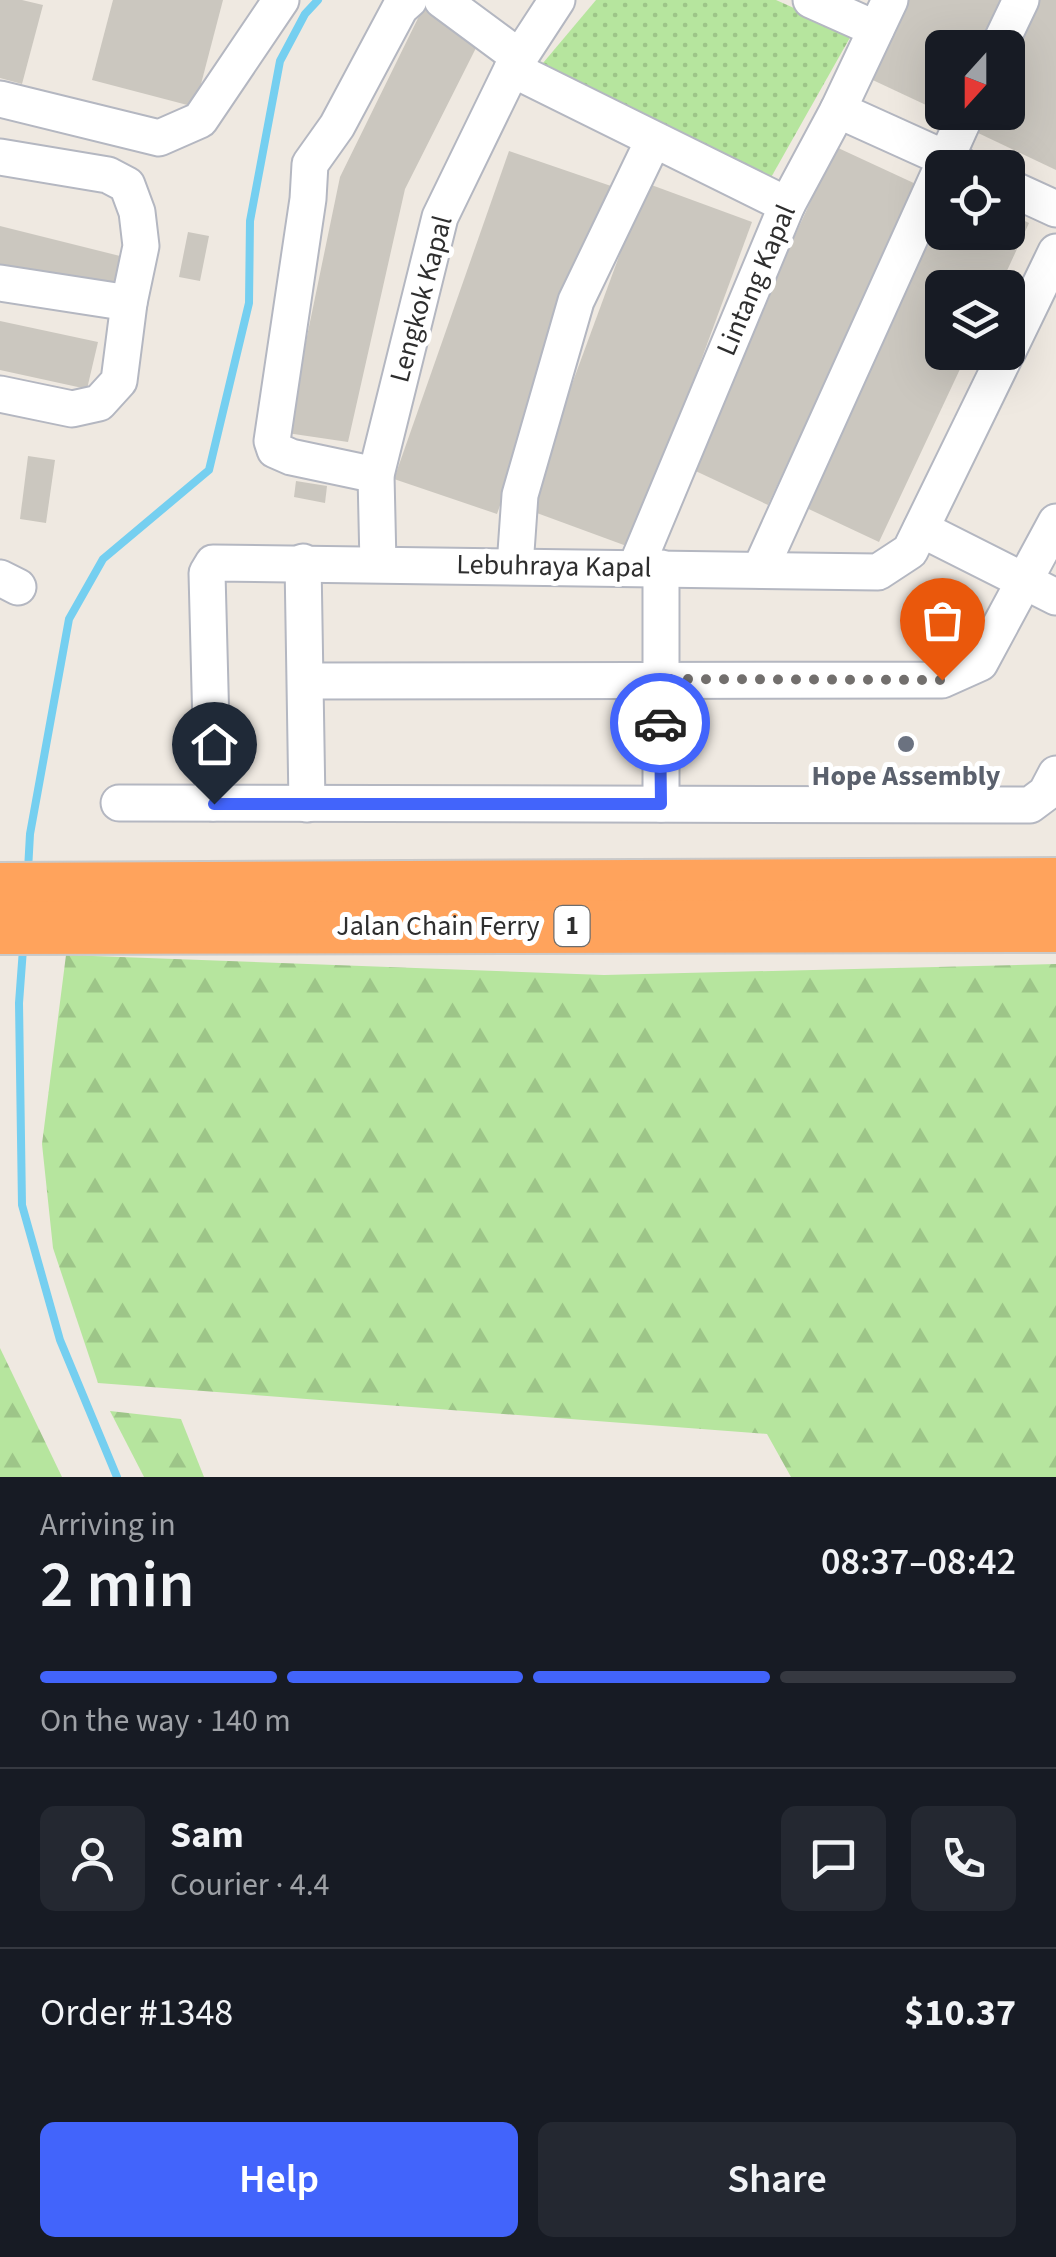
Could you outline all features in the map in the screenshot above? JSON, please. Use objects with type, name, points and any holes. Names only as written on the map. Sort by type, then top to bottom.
[{"type":"highway","name":"Jalan Chain Ferry","points":[[0,889],[101,908]]},
{"type":"highway","name":"Jalan Chain Ferry","points":[[0,928],[101,908],[1051,896]]},
{"type":"street","points":[[0,100],[160,138],[200,120],[281,0]]},
{"type":"street","points":[[376,476],[291,457],[275,450],[272,442],[310,164],[337,126],[400,8],[409,0]]},
{"type":"street","points":[[442,0],[515,63],[653,142],[786,205]]},
{"type":"street","name":"Lengkok Kapal","points":[[378,564],[376,476],[440,217],[515,63],[556,0]]},
{"type":"street","points":[[811,0],[883,15]]},
{"type":"street","points":[[1007,30],[1021,0]]},
{"type":"street","name":"Lintang Kapal","points":[[649,568],[786,205],[838,110],[883,15]]},
{"type":"street","points":[[838,110],[926,150]]},
{"type":"street","points":[[515,566],[520,496],[576,301],[653,142]]},
{"type":"street","points":[[0,158],[108,175],[127,185],[137,212],[141,246],[120,381],[100,403],[72,409],[0,394]]},
{"type":"street","points":[[1025,195],[1056,209]]},
{"type":"street","points":[[760,570],[925,226]]},
{"type":"street","name":"Lebuhraya Kapal","points":[[1025,315],[1056,252]]},
{"type":"street","points":[[0,283],[129,304]]},
{"type":"street","name":"Lebuhraya Kapal","points":[[214,804],[207,572],[214,563],[878,572],[910,551],[998,370]]},
{"type":"street","points":[[307,681],[942,680],[980,663],[1042,588],[1056,522]]},
{"type":"street","points":[[921,529],[1042,588]]},
{"type":"street","points":[[303,562],[308,804]]},
{"type":"street","points":[[649,568],[660,679],[661,804]]},
{"type":"street","points":[[119,803],[1030,805],[1046,793],[1056,774]]},
{"type":"green space","points":[[596,0],[776,0],[852,34],[769,181],[543,63]]},
{"type":"green space","points":[[66,955],[604,975],[1056,964],[1056,1477],[791,1477],[767,1434],[98,1383],[53,1248],[42,1144]]},
{"type":"green space","points":[[0,1348],[62,1477],[0,1477]]},
{"type":"green space","points":[[110,1411],[181,1419],[204,1477],[144,1477]]},
{"type":"building","points":[[0,0],[43,5],[22,84],[0,78]]},
{"type":"building","points":[[113,0],[223,0],[195,107],[92,80]]},
{"type":"building","points":[[898,0],[1015,0],[1001,30],[925,30],[925,105],[862,75]]},
{"type":"building","points":[[1038,0],[1056,0],[1056,170],[1025,155],[1025,150],[1014,150],[976,132],[1025,130],[1024,30]]},
{"type":"building","points":[[424,6],[480,40],[405,189],[348,442],[287,433],[340,177]]},
{"type":"building","points":[[836,147],[918,185],[768,505],[687,467]]},
{"type":"building","points":[[509,151],[611,186],[497,514],[394,479]]},
{"type":"building","points":[[646,183],[752,222],[632,548],[526,509]]},
{"type":"building","points":[[0,226],[132,259],[118,297],[0,275]]},
{"type":"building","points":[[925,231],[925,250],[1017,250],[1007,270],[925,270],[925,370],[960,370],[879,542],[798,504]]},
{"type":"building","points":[[188,232],[209,236],[200,281],[179,277]]},
{"type":"building","points":[[0,321],[98,342],[87,389],[0,370]]},
{"type":"building","points":[[28,456],[55,460],[46,523],[20,519]]},
{"type":"building","points":[[296,481],[327,486],[325,503],[294,497]]},
{"type":"waterway","points":[[28,870],[30,834],[69,619],[103,559],[209,470],[249,303],[250,221],[280,61],[305,14],[318,0]]},
{"type":"waterway","points":[[23,949],[19,1003],[22,1205],[60,1340],[117,1477]]},
{"type":"way so far","points":[[660,723],[660,679],[942,680]]},
{"type":"place","name":"Hope Assembly","points":[[906,744]]},
{"type":"route","points":[[214,804],[661,804],[660,723]]}]
